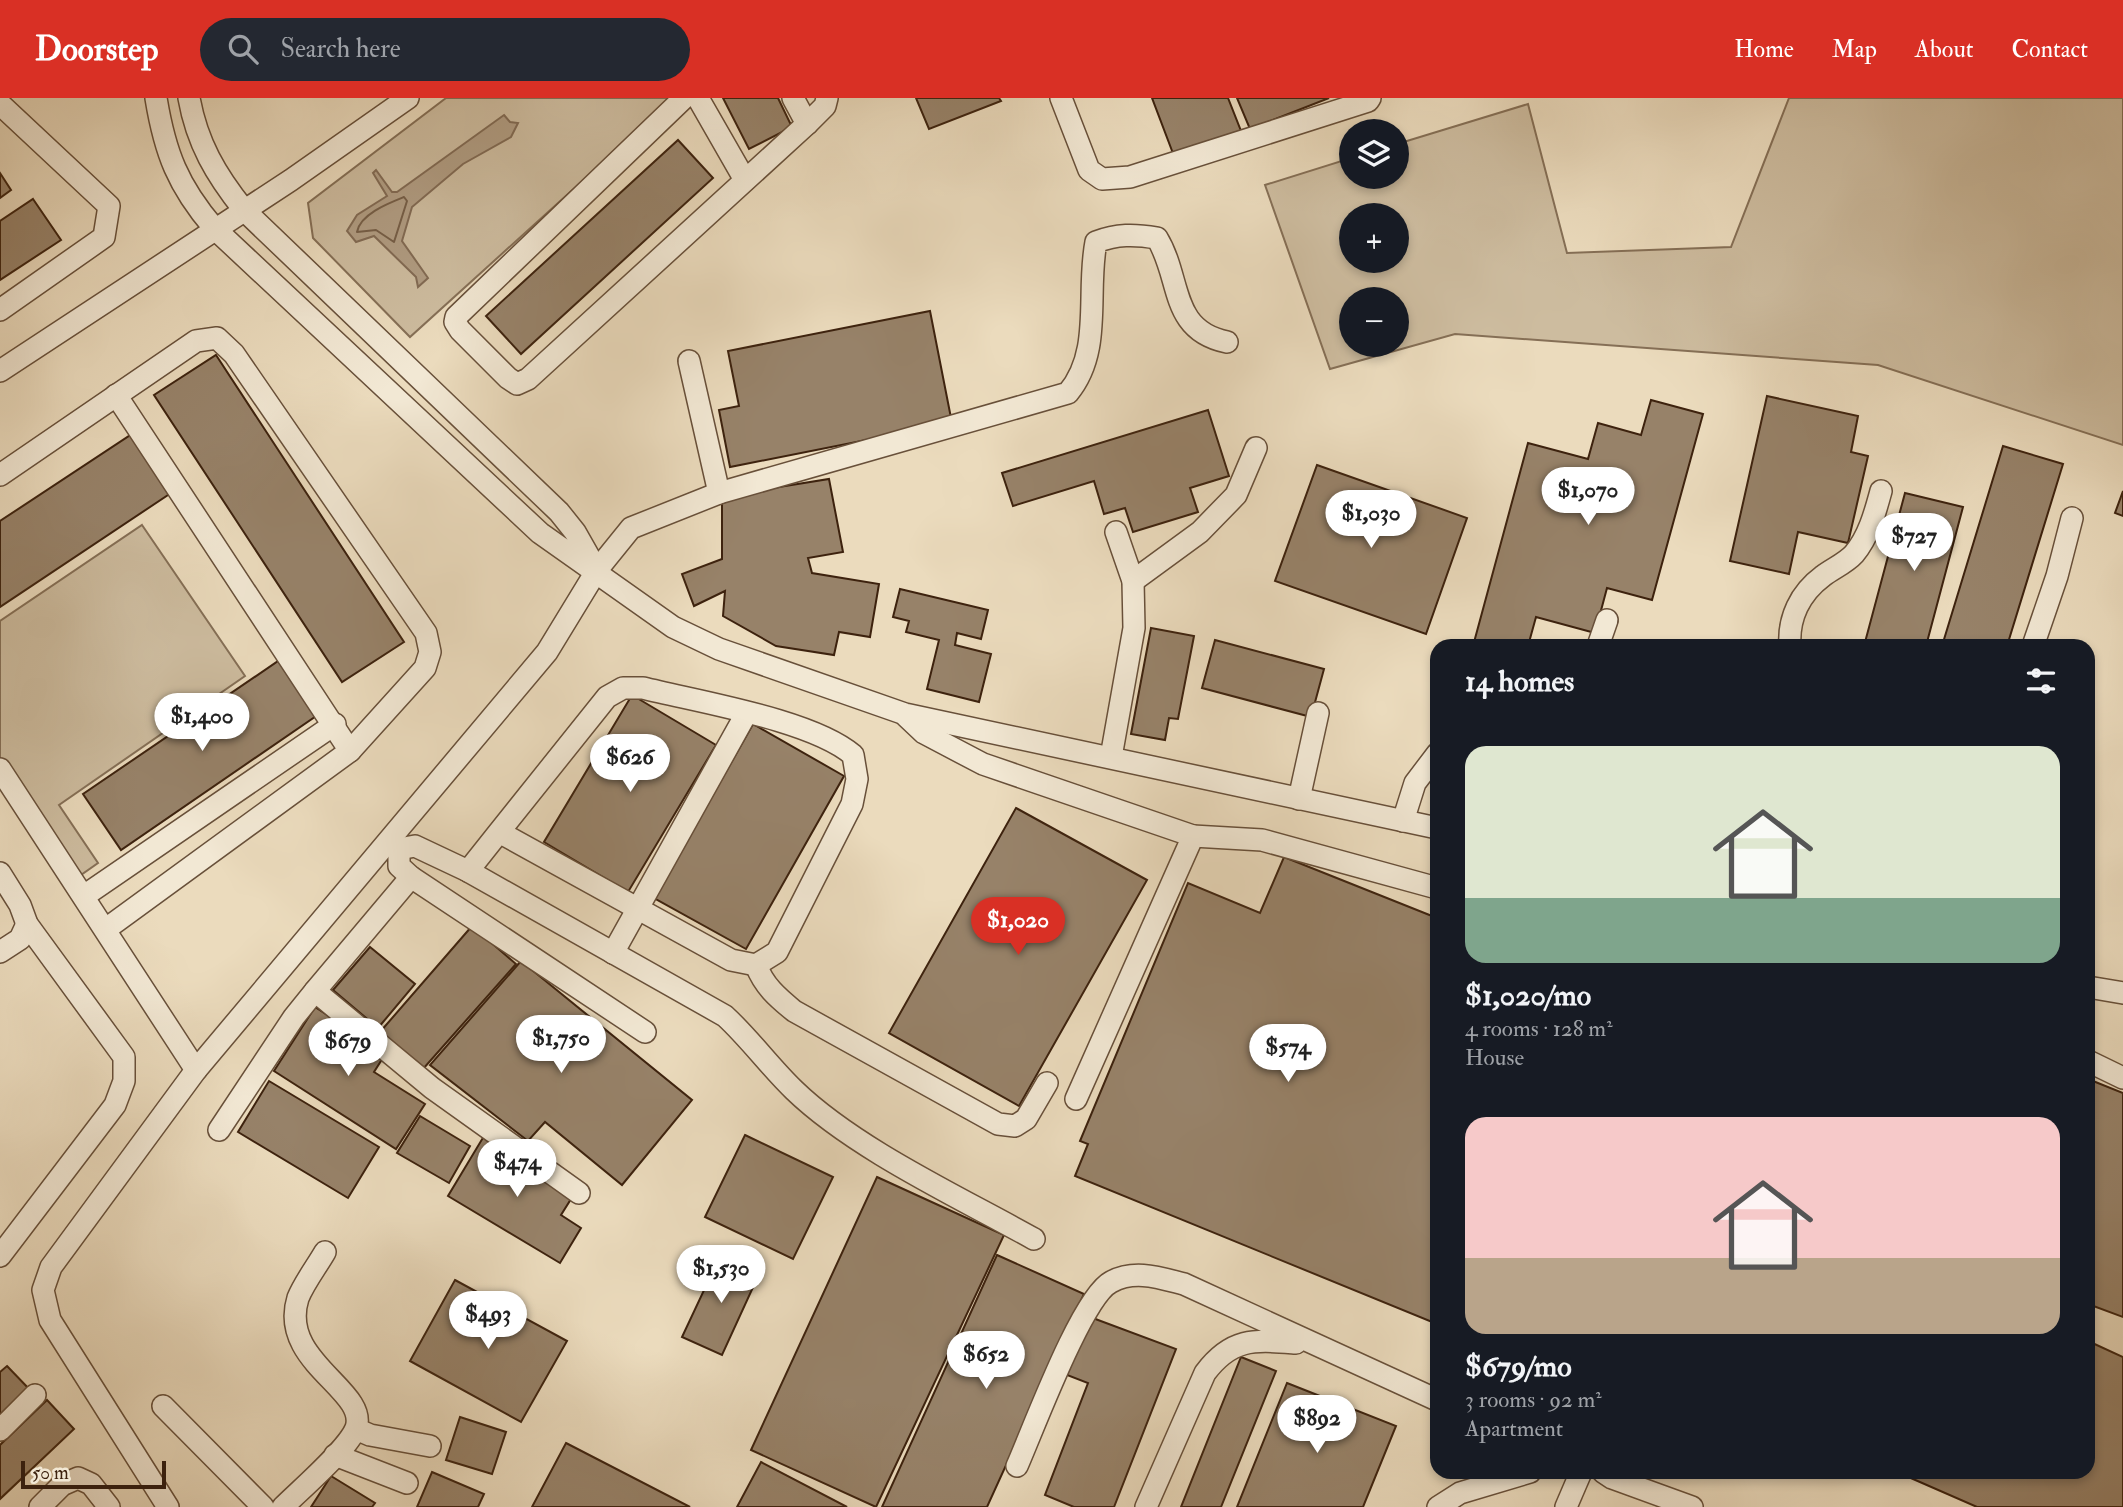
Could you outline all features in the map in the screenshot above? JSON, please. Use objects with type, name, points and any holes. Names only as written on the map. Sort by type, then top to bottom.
[{"type":"street","points":[[156,98],[174,170],[189,198],[214,228],[540,533],[597,570],[640,606],[719,649],[905,714],[1430,827]]},
{"type":"street","points":[[189,98],[199,141],[218,178],[244,210],[559,512],[575,532],[597,570]]},
{"type":"street","points":[[0,370],[244,210],[408,98]]},
{"type":"street","points":[[684,98],[456,317],[455,322],[460,330],[517,384],[528,379],[807,124],[825,106],[827,98]]},
{"type":"street","points":[[698,98],[745,180]]},
{"type":"street","points":[[793,98],[807,124]]},
{"type":"street","points":[[1061,98],[1089,170],[1102,179],[1130,177],[1368,101],[1370,98]]},
{"type":"street","points":[[0,104],[109,206],[104,237],[0,310]]},
{"type":"street","points":[[168,1507],[70,1356],[50,1320],[43,1290],[51,1266],[197,1070],[393,846],[547,652],[597,570],[631,528],[719,493],[1068,393],[1080,379],[1090,354],[1092,264],[1096,242],[1112,236],[1135,234],[1157,238],[1169,257],[1187,319],[1197,331],[1227,342]]},
{"type":"street","points":[[0,475],[197,341],[217,338],[234,354],[426,633],[430,652],[425,668],[350,751],[106,929]]},
{"type":"street","points":[[689,361],[719,493]]},
{"type":"street","points":[[116,395],[335,724],[350,751]]},
{"type":"street","points":[[1133,581],[1200,532],[1236,495],[1256,448]]},
{"type":"street","points":[[1789,639],[1797,602],[1820,578],[1853,556],[1870,529],[1881,491]]},
{"type":"street","points":[[2035,639],[2057,576],[2072,518]]},
{"type":"street","points":[[1111,757],[1134,628],[1133,581],[1116,532]]},
{"type":"street","points":[[1600,639],[1607,620]]},
{"type":"street","points":[[468,871],[499,832],[607,697],[623,688],[643,688],[746,714],[838,742],[853,755],[857,779],[852,804],[777,952],[756,965],[731,960],[499,832]]},
{"type":"street","points":[[1299,799],[1318,713]]},
{"type":"street","points":[[613,953],[746,714]]},
{"type":"street","points":[[905,714],[924,733],[983,764],[1139,819],[1193,836],[1262,840],[1430,886]]},
{"type":"street","points":[[84,895],[335,724]]},
{"type":"street","points":[[1403,821],[1415,783],[1430,766]]},
{"type":"street","points":[[0,769],[197,1070]]},
{"type":"street","points":[[1076,1099],[1193,836]]},
{"type":"street","points":[[393,846],[415,846],[468,871],[725,1016],[751,1041],[794,1091],[854,1136],[1034,1239]]},
{"type":"street","points":[[393,846],[399,866],[411,877],[645,1032]]},
{"type":"street","points":[[0,873],[20,905],[27,924],[124,1057],[124,1081],[115,1105],[0,1255]]},
{"type":"street","points":[[219,1130],[294,1017],[411,877]]},
{"type":"street","points":[[0,952],[20,939],[27,924]]},
{"type":"street","points":[[756,965],[761,979],[774,995],[794,1011],[998,1124],[1015,1126],[1026,1119],[1047,1083]]},
{"type":"street","points":[[2095,988],[2123,993]]},
{"type":"street","points":[[315,991],[432,1088],[579,1193]]},
{"type":"street","points":[[2095,1064],[2123,1078]]},
{"type":"street","points":[[283,1507],[335,1455],[356,1429],[357,1416],[350,1401],[299,1342],[294,1323],[299,1297],[326,1252]]},
{"type":"street","points":[[1017,1466],[1087,1308],[1109,1283],[1128,1276],[1152,1276],[1184,1284],[1309,1344],[1430,1397]]},
{"type":"street","points":[[1146,1507],[1205,1373],[1219,1354],[1238,1343],[1265,1341],[1309,1344]]},
{"type":"street","points":[[0,1430],[35,1395]]},
{"type":"street","points":[[163,1406],[262,1507]]},
{"type":"street","points":[[356,1429],[370,1435],[430,1446]]},
{"type":"street","points":[[335,1455],[407,1483]]},
{"type":"street","points":[[40,1507],[62,1485],[78,1478],[91,1484],[109,1507]]},
{"type":"street","points":[[1438,1507],[1460,1493],[1507,1479]]},
{"type":"street","points":[[1566,1507],[1578,1479]]},
{"type":"street","points":[[1615,1479],[1692,1507]]},
{"type":"shaded area","points":[[446,98],[674,98],[410,337],[313,238],[308,203]]},
{"type":"shaded area","points":[[1789,98],[2123,98],[2123,445],[1878,365],[1455,334],[1409,347],[1409,287],[1339,287],[1339,357],[1373,357],[1330,369],[1265,185],[1339,162],[1339,189],[1409,189],[1409,140],[1528,104],[1567,253],[1731,247]]},
{"type":"shaded area","points":[[142,525],[245,676],[59,805],[98,863],[78,877],[0,758],[0,621]]},
{"type":"water","points":[[504,115],[510,122],[518,123],[511,137],[463,164],[412,207],[402,241],[428,278],[418,287],[416,277],[374,236],[356,242],[347,231],[357,215],[387,196],[373,173],[376,170],[392,192],[397,192]]},
{"type":"building","points":[[723,98],[778,98],[792,127],[749,149]]},
{"type":"building","points":[[916,98],[999,98],[1001,101],[929,129]]},
{"type":"building","points":[[1152,98],[1228,98],[1241,131],[1174,156]]},
{"type":"building","points":[[1237,98],[1329,98],[1250,129]]},
{"type":"building","points":[[678,140],[713,178],[521,354],[486,316]]},
{"type":"building","points":[[0,173],[11,190],[0,198]]},
{"type":"building","points":[[33,199],[61,240],[0,280],[0,221]]},
{"type":"building","points":[[930,311],[952,423],[730,467],[719,410],[739,406],[728,351]]},
{"type":"building","points":[[216,355],[404,642],[342,682],[154,395]]},
{"type":"building","points":[[1767,396],[1858,416],[1851,452],[1868,456],[1848,543],[1798,532],[1789,574],[1730,561]]},
{"type":"building","points":[[1651,400],[1703,414],[1652,600],[1607,588],[1595,633],[1536,617],[1530,639],[1475,639],[1528,443],[1588,459],[1598,423],[1641,435]]},
{"type":"building","points":[[1208,410],[1229,476],[1190,488],[1198,512],[1133,532],[1125,508],[1104,514],[1094,481],[1013,506],[1002,473]]},
{"type":"building","points":[[132,434],[171,493],[0,607],[0,521]]},
{"type":"building","points":[[2003,446],[2063,464],[2009,639],[1944,639]]},
{"type":"building","points":[[1317,465],[1467,518],[1426,634],[1275,581]]},
{"type":"building","points":[[829,479],[843,552],[808,558],[812,573],[879,584],[870,637],[839,632],[834,655],[776,646],[723,616],[725,591],[694,606],[682,574],[722,559],[722,502],[741,493]]},
{"type":"building","points":[[2123,491],[2123,516],[2115,513]]},
{"type":"building","points":[[1905,493],[1963,507],[1928,639],[1866,639]]},
{"type":"building","points":[[900,589],[988,610],[981,639],[957,633],[955,645],[991,654],[979,702],[927,689],[939,640],[906,632],[909,621],[893,617]]},
{"type":"building","points":[[1151,628],[1194,636],[1178,719],[1169,718],[1165,740],[1131,734]]},
{"type":"building","points":[[1215,640],[1324,669],[1311,717],[1202,688]]},
{"type":"building","points":[[284,657],[322,712],[121,850],[83,794]]},
{"type":"building","points":[[632,695],[716,745],[628,892],[544,842]]},
{"type":"building","points":[[753,724],[844,776],[746,949],[654,898]]},
{"type":"building","points":[[1016,808],[1147,880],[1019,1106],[889,1033]]},
{"type":"building","points":[[1284,857],[1430,915],[1430,1321],[1075,1176],[1088,1144],[1080,1141],[1188,883],[1260,913]]},
{"type":"building","points":[[472,926],[516,964],[423,1069],[380,1032]]},
{"type":"building","points":[[370,947],[415,984],[378,1028],[333,990]]},
{"type":"building","points":[[521,961],[692,1100],[622,1185],[545,1122],[528,1141],[430,1065]]},
{"type":"building","points":[[315,1007],[386,1053],[374,1072],[425,1104],[396,1149],[274,1071]]},
{"type":"building","points":[[269,1081],[379,1147],[348,1198],[238,1132]]},
{"type":"building","points":[[2095,1082],[2123,1093],[2123,1317],[2095,1307]]},
{"type":"building","points":[[420,1116],[470,1146],[449,1183],[397,1153]]},
{"type":"building","points":[[745,1135],[833,1177],[793,1259],[705,1217]]},
{"type":"building","points":[[484,1136],[576,1191],[561,1215],[581,1228],[560,1263],[448,1196]]},
{"type":"building","points":[[877,1177],[1004,1235],[876,1507],[751,1450]]},
{"type":"building","points":[[721,1254],[760,1272],[722,1355],[682,1337]]},
{"type":"building","points":[[997,1255],[1084,1294],[987,1507],[882,1507]]},
{"type":"building","points":[[455,1280],[567,1341],[521,1422],[410,1361]]},
{"type":"building","points":[[1090,1317],[1176,1349],[1114,1507],[1074,1507],[1045,1495],[1088,1383],[1067,1375]]},
{"type":"building","points":[[2095,1344],[2123,1357],[2123,1507],[1977,1507],[1913,1479],[2095,1479]]},
{"type":"building","points":[[1241,1357],[1276,1371],[1221,1507],[1181,1507]]},
{"type":"building","points":[[7,1366],[32,1392],[0,1422],[0,1372]]},
{"type":"building","points":[[1287,1383],[1396,1426],[1363,1507],[1237,1507]]},
{"type":"building","points":[[47,1400],[74,1429],[0,1499],[0,1445]]},
{"type":"building","points":[[460,1417],[506,1432],[492,1474],[446,1460]]},
{"type":"building","points":[[566,1443],[690,1507],[532,1507]]},
{"type":"building","points":[[761,1462],[847,1507],[737,1507]]},
{"type":"building","points":[[432,1472],[484,1494],[478,1507],[417,1507]]},
{"type":"building","points":[[331,1476],[375,1503],[372,1507],[311,1507]]}]
